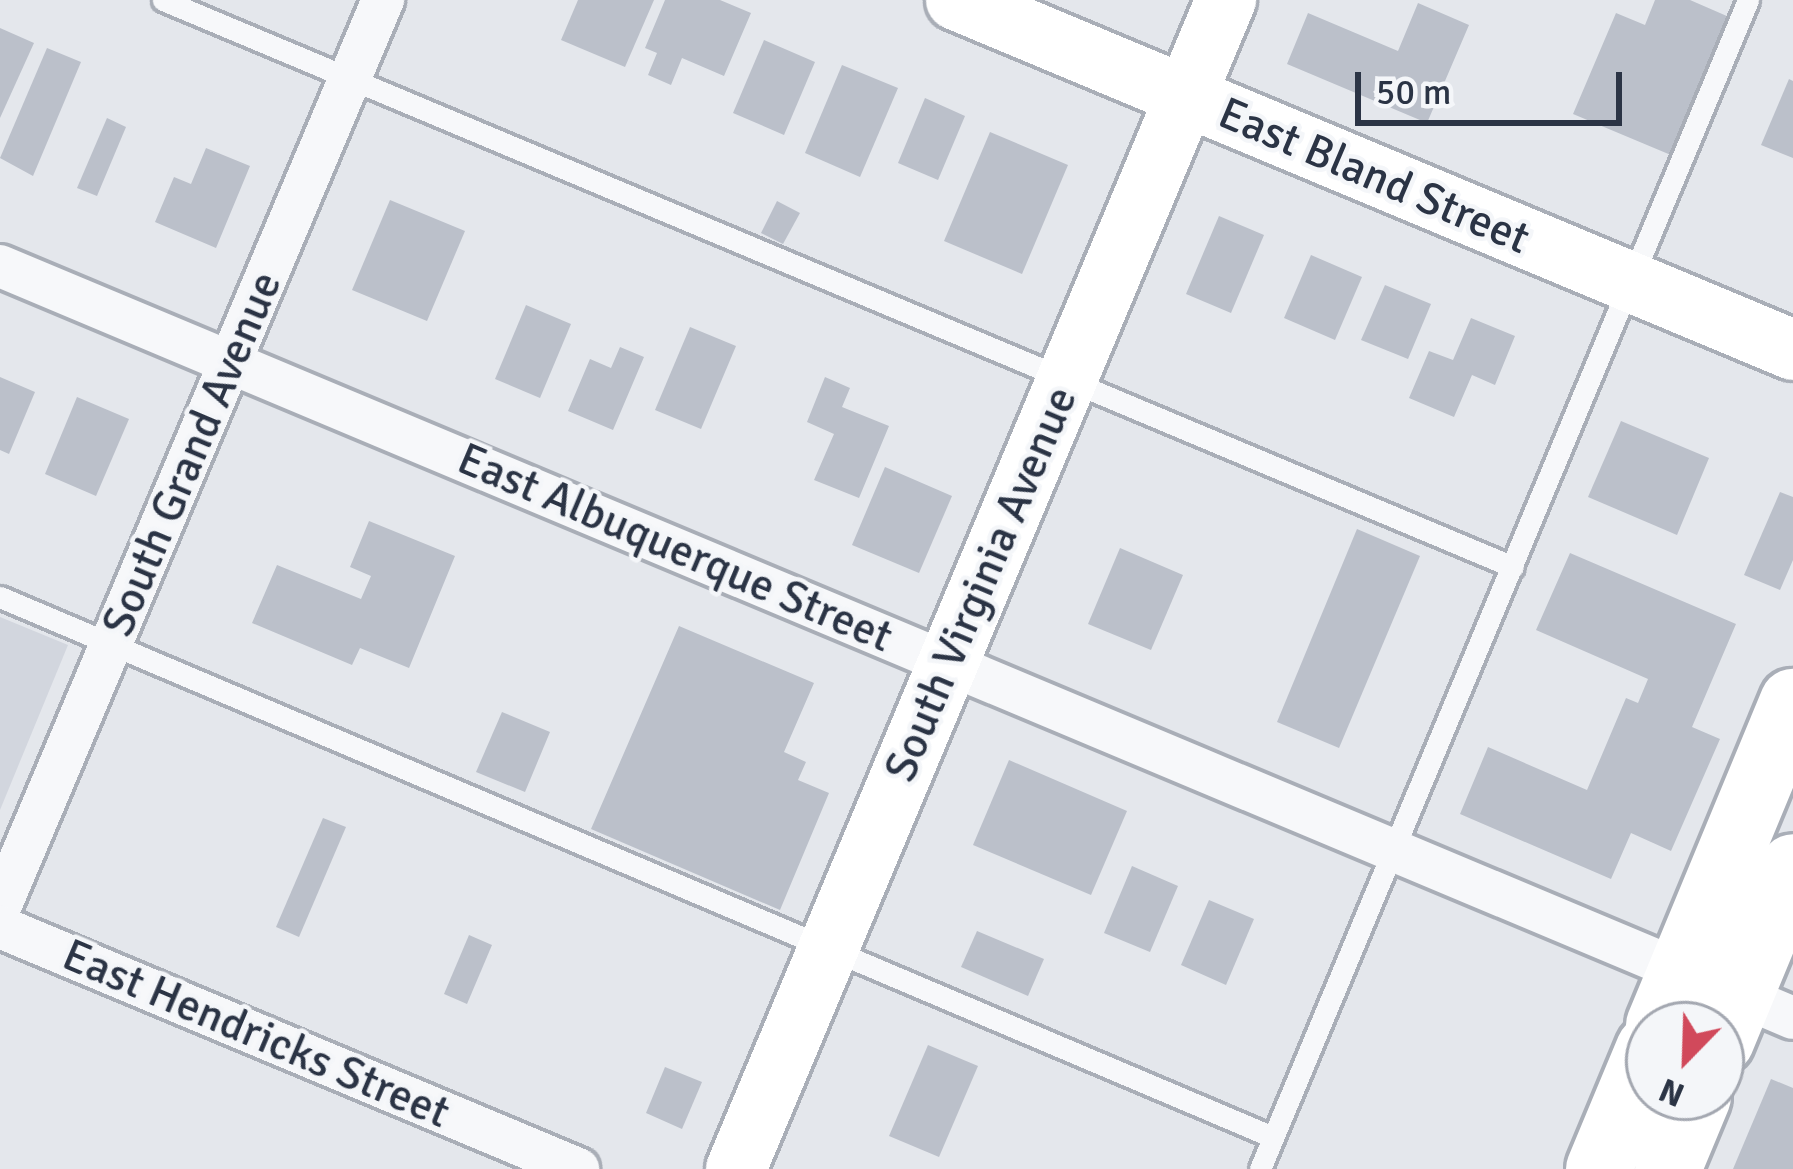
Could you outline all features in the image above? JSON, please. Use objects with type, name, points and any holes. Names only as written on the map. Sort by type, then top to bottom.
[{"type":"main road","points":[[1721,1001],[1793,702]]},
{"type":"main road","points":[[1724,1001],[1793,867]]},
{"type":"main road","points":[[1599,1169],[1625,1107]]},
{"type":"main road","points":[[1668,1169],[1688,1121]]},
{"type":"street","name":"South Grand Avenue","points":[[0,908],[383,0]]},
{"type":"street","name":"East Bland Street","points":[[956,0],[1793,350]]},
{"type":"street","name":"South Virginia Avenue","points":[[736,1169],[1226,0]]},
{"type":"street","name":"East Albuquerque Street","points":[[0,266],[1395,850],[1701,1001]]},
{"type":"street","name":"East Hendricks Street","points":[[0,927],[578,1169]]},
{"type":"lane","points":[[163,0],[1513,567]]},
{"type":"lane","points":[[1260,1169],[1748,0]]},
{"type":"lane","points":[[0,597],[1274,1137]]},
{"type":"shaded area","points":[[0,617],[68,645],[0,810]]},
{"type":"building","points":[[578,0],[654,0],[625,67],[561,40]]},
{"type":"building","points":[[665,0],[720,0],[751,13],[724,76],[682,58],[671,85],[648,75],[657,53],[645,48]]},
{"type":"building","points":[[1655,0],[1690,0],[1736,20],[1678,158],[1573,114],[1616,13],[1645,25]]},
{"type":"building","points":[[1418,3],[1469,25],[1427,123],[1287,64],[1308,13],[1398,51]]},
{"type":"building","points":[[0,28],[34,43],[0,118]]},
{"type":"building","points":[[764,40],[815,62],[784,135],[733,113]]},
{"type":"building","points":[[47,48],[81,62],[33,176],[0,158]]},
{"type":"building","points":[[842,65],[898,88],[860,177],[805,153]]},
{"type":"building","points":[[1789,79],[1793,81],[1793,158],[1761,145]]},
{"type":"building","points":[[925,98],[965,116],[938,180],[898,163]]},
{"type":"building","points":[[107,118],[126,127],[97,196],[77,188]]},
{"type":"building","points":[[990,132],[1068,165],[1022,274],[944,241]]},
{"type":"building","points":[[206,148],[250,166],[216,248],[155,222],[174,177],[191,184]]},
{"type":"building","points":[[390,200],[465,231],[427,321],[352,290]]},
{"type":"building","points":[[777,201],[800,213],[783,244],[761,233]]},
{"type":"building","points":[[1219,216],[1264,235],[1231,313],[1186,294]]},
{"type":"building","points":[[1311,255],[1362,277],[1335,340],[1284,318]]},
{"type":"building","points":[[1385,285],[1431,304],[1408,359],[1361,340]]},
{"type":"building","points":[[526,305],[571,324],[540,398],[495,379]]},
{"type":"building","points":[[1471,318],[1515,336],[1495,385],[1472,375],[1454,417],[1409,398],[1429,351],[1453,360]]},
{"type":"building","points":[[690,327],[736,346],[701,429],[655,410]]},
{"type":"building","points":[[620,347],[644,357],[613,430],[568,411],[590,359],[611,368]]},
{"type":"building","points":[[0,377],[35,392],[9,454],[0,450]]},
{"type":"building","points":[[825,377],[850,388],[842,407],[889,426],[859,498],[814,480],[834,434],[807,422]]},
{"type":"building","points":[[77,397],[129,419],[96,496],[45,474]]},
{"type":"building","points":[[1621,421],[1709,458],[1677,535],[1588,497]]},
{"type":"building","points":[[885,467],[952,496],[919,573],[852,545]]},
{"type":"building","points":[[1780,492],[1793,497],[1793,560],[1780,590],[1744,575]]},
{"type":"building","points":[[369,521],[455,556],[409,668],[360,648],[352,665],[252,623],[277,565],[361,599],[371,576],[350,567]]},
{"type":"building","points":[[1357,529],[1420,556],[1339,748],[1277,722]]},
{"type":"building","points":[[1120,548],[1183,575],[1151,650],[1088,624]]},
{"type":"building","points":[[1570,553],[1736,624],[1692,727],[1720,739],[1671,851],[1631,833],[1611,879],[1460,814],[1488,747],[1587,790],[1626,698],[1638,703],[1648,679],[1536,630]]},
{"type":"building","points":[[679,626],[814,683],[784,752],[806,762],[798,780],[829,793],[780,910],[591,829]]},
{"type":"building","points":[[502,712],[550,732],[525,792],[476,772]]},
{"type":"building","points":[[1009,760],[1127,811],[1091,895],[973,845]]},
{"type":"building","points":[[323,818],[346,827],[299,937],[276,927]]},
{"type":"building","points":[[1132,866],[1178,886],[1150,952],[1104,933]]},
{"type":"building","points":[[1209,900],[1254,919],[1226,985],[1181,965]]},
{"type":"building","points":[[977,931],[1044,959],[1028,996],[961,967]]},
{"type":"building","points":[[469,935],[492,945],[467,1004],[444,994]]},
{"type":"building","points":[[928,1045],[978,1066],[939,1157],[889,1136]]},
{"type":"building","points":[[665,1067],[702,1082],[682,1129],[646,1113]]},
{"type":"building","points":[[1771,1079],[1793,1088],[1793,1169],[1733,1169]]}]
